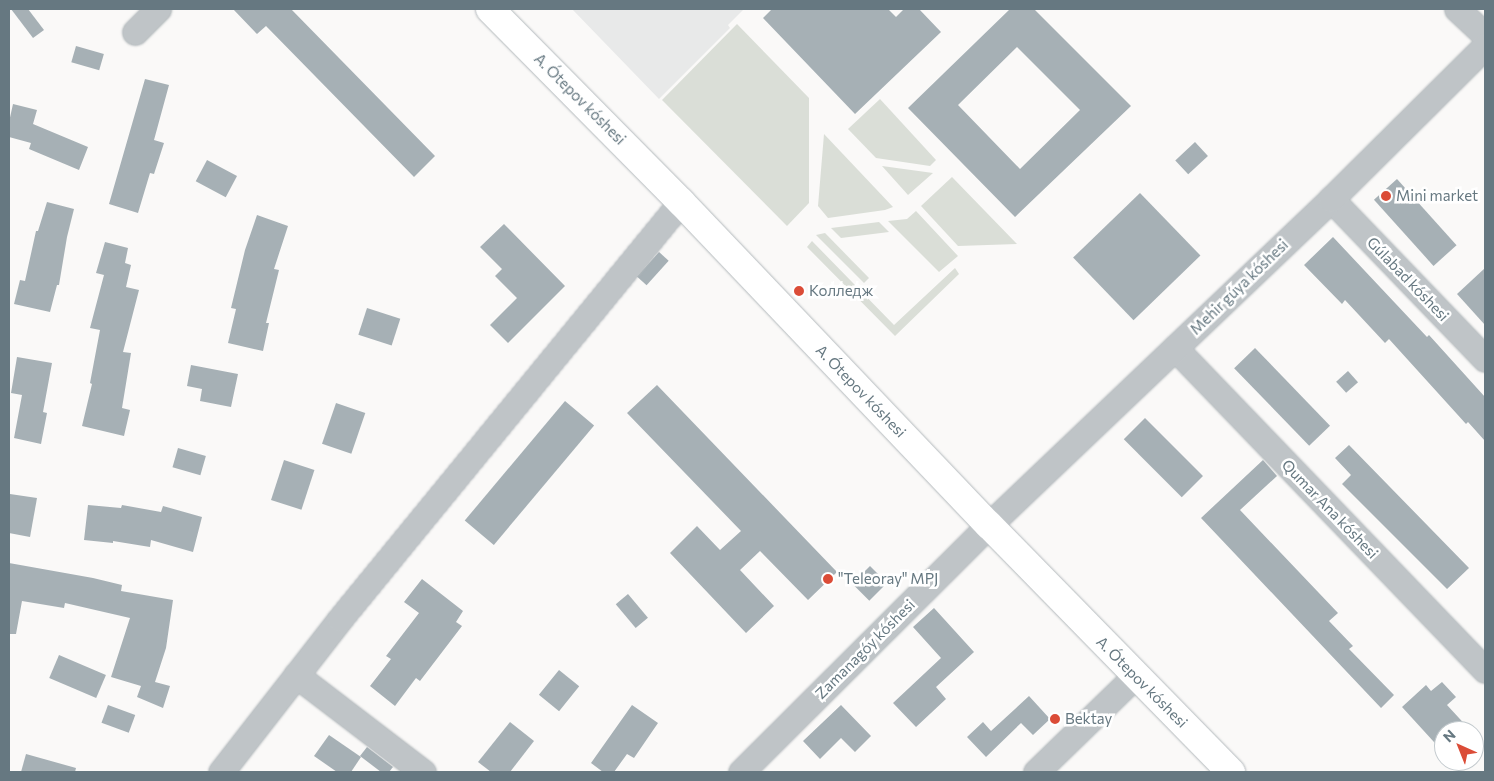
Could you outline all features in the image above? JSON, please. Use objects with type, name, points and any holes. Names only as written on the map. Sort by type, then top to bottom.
[{"type":"main road","name":"A. Ótepov kóshesi","points":[[490,9],[681,202],[989,525],[1231,772]]},
{"type":"street","points":[[135,32],[158,9]]},
{"type":"street","points":[[1457,9],[1485,35]]},
{"type":"street","name":"Mehir gúyа kóshesi","points":[[989,525],[1331,200],[1485,46]]},
{"type":"street","name":"Gúlabad kóshesi","points":[[1331,200],[1485,359]]},
{"type":"street","points":[[221,772],[296,674],[681,202]]},
{"type":"street","name":"Qumar Ana kóshesi","points":[[1175,348],[1485,670]]},
{"type":"street","name":"Zamanagóy kóshesi","points":[[741,772],[989,525]]},
{"type":"street","points":[[296,674],[423,772]]},
{"type":"street","points":[[1036,772],[1136,675]]},
{"type":"shaded area","points":[[572,9],[744,9],[728,25],[730,28],[659,99]]},
{"type":"shaded area","points":[[737,24],[809,98],[809,203],[787,226],[662,100]]},
{"type":"shaded area","points":[[880,99],[936,160],[930,166],[876,158],[848,129]]},
{"type":"shaded area","points":[[824,134],[893,207],[885,210],[828,218],[818,206]]},
{"type":"shaded area","points":[[882,166],[933,173],[908,195]]},
{"type":"shaded area","points":[[952,177],[1017,244],[958,246],[921,206]]},
{"type":"shaded area","points":[[916,211],[958,256],[939,272],[888,221],[907,219]]},
{"type":"shaded area","points":[[879,222],[889,232],[841,238],[831,228]]},
{"type":"shaded area","points":[[825,233],[869,278],[864,283],[816,235]]},
{"type":"shaded area","points":[[812,241],[894,325],[955,268],[959,274],[895,336],[807,247]]},
{"type":"building","points":[[11,9],[28,9],[44,30],[33,38]]},
{"type":"building","points":[[233,9],[291,9],[435,156],[414,177],[266,26],[257,34]]},
{"type":"building","points":[[772,9],[888,9],[896,17],[904,9],[919,9],[941,32],[855,114],[763,18]]},
{"type":"building","points":[[1010,9],[1034,9],[1131,106],[1015,217],[908,108]],"holes":[[[1017,47],[1080,110],[1020,169],[958,105]]]},
{"type":"building","points":[[76,46],[104,54],[99,70],[71,62]]},
{"type":"building","points":[[145,79],[169,85],[154,140],[164,143],[154,174],[150,173],[138,213],[109,204]]},
{"type":"building","points":[[13,104],[37,110],[33,124],[88,147],[79,170],[29,149],[31,143],[9,137],[9,122]]},
{"type":"building","points":[[1195,142],[1208,156],[1188,174],[1175,160]]},
{"type":"building","points":[[207,160],[237,176],[226,197],[196,181]]},
{"type":"building","points":[[1397,179],[1457,245],[1434,266],[1374,200]]},
{"type":"building","points":[[1140,193],[1200,256],[1134,320],[1073,258]]},
{"type":"building","points":[[47,202],[74,209],[59,285],[57,285],[50,312],[14,304],[20,280],[25,281],[36,231],[38,231]]},
{"type":"building","points":[[257,215],[288,226],[274,269],[279,270],[266,323],[269,323],[263,351],[228,343],[236,309],[231,308],[245,250]]},
{"type":"building","points":[[504,224],[565,286],[508,343],[490,325],[517,298],[495,276],[502,269],[480,247]]},
{"type":"building","points":[[1333,237],[1427,337],[1429,335],[1485,397],[1485,441],[1468,422],[1466,424],[1389,339],[1385,343],[1345,300],[1342,304],[1304,265]]},
{"type":"building","points":[[105,242],[128,248],[125,263],[131,265],[126,287],[139,290],[123,352],[131,353],[122,408],[130,410],[124,436],[82,426],[92,384],[90,383],[100,330],[90,328],[104,275],[96,273]]},
{"type":"building","points":[[659,252],[669,261],[647,285],[637,277]]},
{"type":"building","points":[[1485,268],[1485,325],[1457,294]]},
{"type":"building","points":[[367,308],[400,319],[392,345],[358,335]]},
{"type":"building","points":[[1255,348],[1330,426],[1309,446],[1234,368]]},
{"type":"building","points":[[17,357],[52,363],[43,412],[47,413],[41,444],[14,438],[22,395],[11,393]]},
{"type":"building","points":[[191,365],[238,374],[231,407],[200,401],[202,389],[187,386]]},
{"type":"building","points":[[1348,371],[1358,382],[1346,393],[1336,382]]},
{"type":"building","points":[[657,385],[837,572],[808,600],[760,551],[740,570],[774,606],[746,633],[670,553],[697,526],[720,550],[741,531],[627,413]]},
{"type":"building","points":[[565,401],[594,425],[494,545],[465,521]]},
{"type":"building","points":[[336,403],[365,413],[351,454],[322,444]]},
{"type":"building","points":[[1145,418],[1203,476],[1182,497],[1124,439]]},
{"type":"building","points":[[1349,445],[1469,568],[1447,589],[1342,484],[1351,475],[1335,458]]},
{"type":"building","points":[[178,448],[206,456],[200,475],[172,467]]},
{"type":"building","points":[[284,460],[314,470],[301,510],[271,500]]},
{"type":"building","points":[[1263,460],[1277,476],[1240,510],[1338,613],[1329,621],[1353,646],[1349,649],[1394,695],[1381,708],[1201,518]]},
{"type":"building","points":[[10,494],[37,498],[30,537],[9,533]]},
{"type":"building","points":[[88,505],[121,508],[122,505],[161,512],[163,506],[202,517],[193,552],[151,540],[150,547],[113,541],[113,543],[84,540]]},
{"type":"building","points":[[9,563],[93,578],[122,585],[121,591],[173,600],[166,648],[155,682],[170,686],[163,708],[137,697],[141,686],[111,677],[130,618],[65,603],[64,608],[22,601],[16,634],[9,634]]},
{"type":"building","points":[[870,566],[887,583],[869,601],[852,584]]},
{"type":"building","points":[[422,579],[463,611],[456,622],[462,626],[420,681],[416,678],[395,706],[370,686],[391,659],[386,656],[419,613],[404,602]]},
{"type":"building","points":[[628,594],[648,618],[636,628],[616,604]]},
{"type":"building","points":[[934,608],[974,652],[936,687],[946,699],[916,727],[893,703],[941,658],[913,627]]},
{"type":"building","points":[[59,655],[106,675],[96,698],[49,678]]},
{"type":"building","points":[[559,670],[579,686],[559,711],[539,695]]},
{"type":"building","points":[[1442,682],[1456,697],[1447,705],[1462,721],[1434,721],[1434,742],[1402,707],[1426,685],[1431,691]]},
{"type":"building","points":[[1029,696],[1050,719],[1033,735],[1021,723],[986,757],[967,737],[983,722],[991,731]]},
{"type":"building","points":[[108,705],[135,715],[129,733],[102,723]]},
{"type":"building","points":[[632,705],[658,723],[634,758],[627,754],[614,772],[603,772],[591,763]]},
{"type":"building","points":[[841,705],[871,736],[855,752],[841,738],[820,759],[803,741]]},
{"type":"building","points":[[510,722],[534,741],[510,772],[491,772],[478,762]]},
{"type":"building","points":[[329,735],[361,757],[351,772],[337,772],[314,756]]},
{"type":"building","points":[[367,747],[393,767],[389,772],[381,772],[360,756]]},
{"type":"building","points":[[26,754],[76,768],[75,772],[21,772]]},
{"type":"place","name":"Mini market","points":[[1386,196]]},
{"type":"place","name":"Колледж","points":[[799,291]]},
{"type":"place","name":"\"Teleoray\" MPJ","points":[[828,579]]},
{"type":"place","name":"Bektay","points":[[1055,719]]}]
